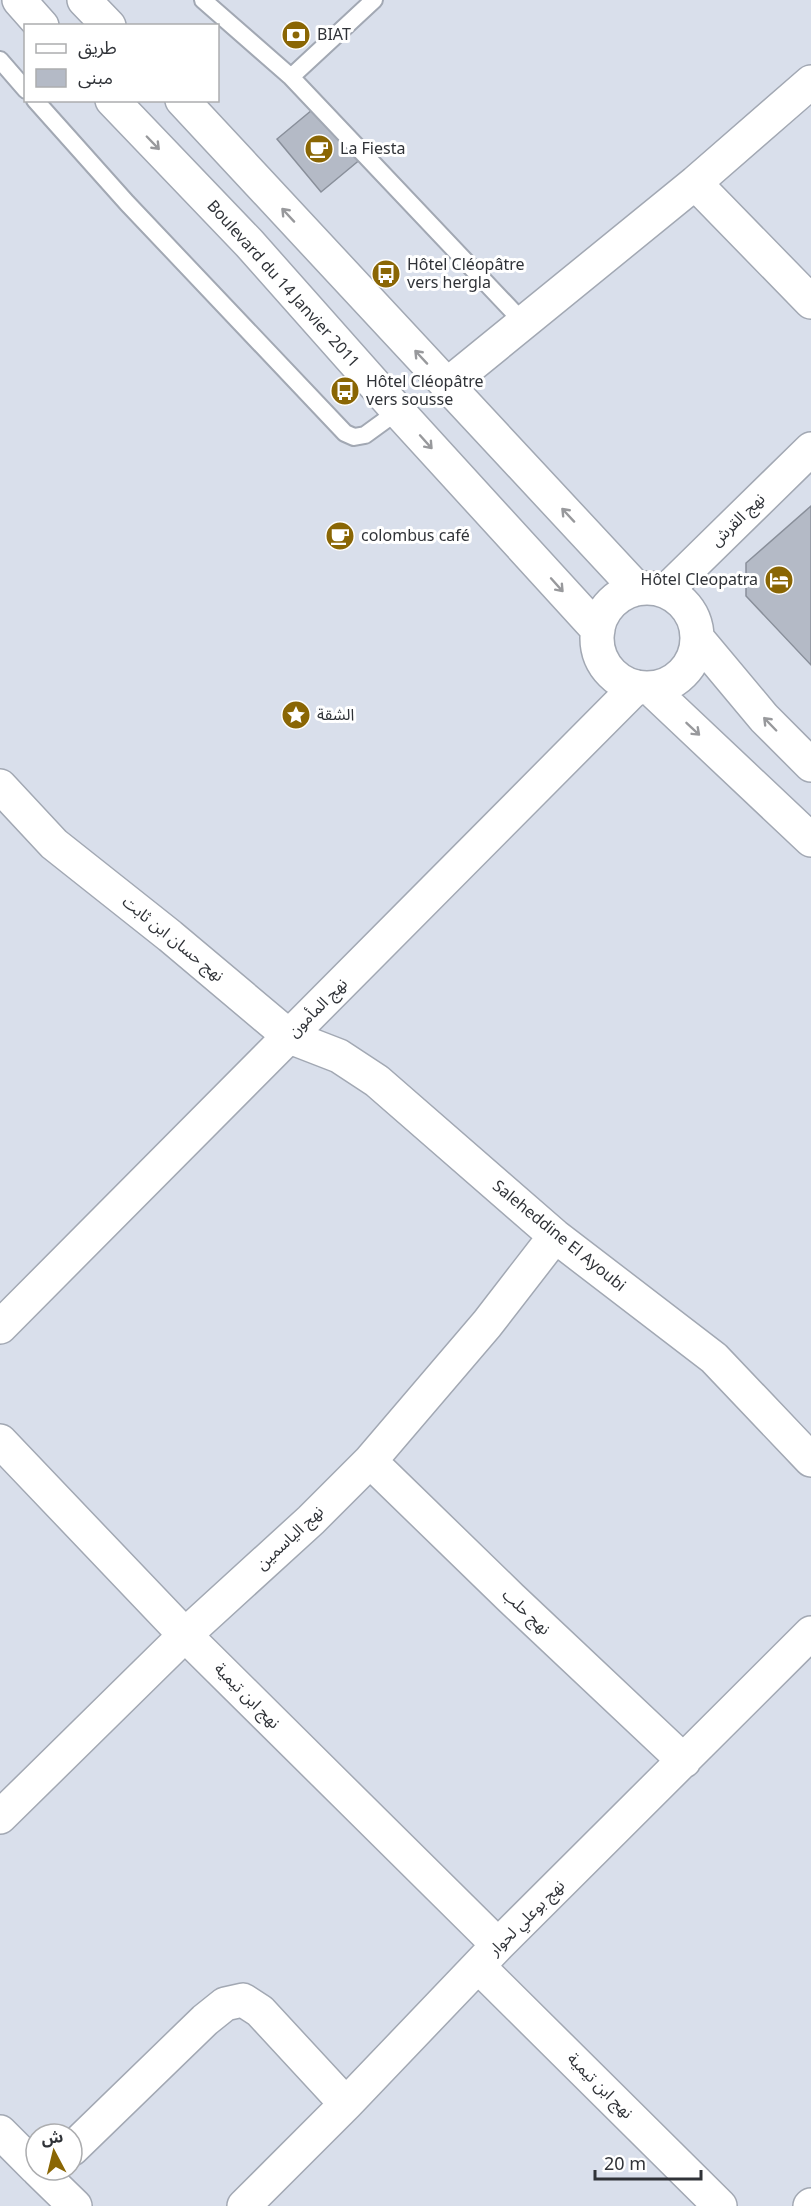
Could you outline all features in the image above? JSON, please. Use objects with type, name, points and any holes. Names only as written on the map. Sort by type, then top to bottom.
[{"type":"street","points":[[19,0],[40,24]]},
{"type":"street","points":[[84,0],[108,24]]},
{"type":"street","points":[[447,385],[695,183],[811,82]]},
{"type":"street","name":"Boulevard du 14 Janvier 2011","points":[[114,102],[249,243],[398,411],[598,630]]},
{"type":"street","points":[[184,102],[447,385],[651,590]]},
{"type":"street","points":[[695,183],[811,302]]},
{"type":"street","name":"نهج القرش","points":[[651,590],[811,449]]},
{"type":"street","points":[[643,688],[665,686],[684,673],[696,654],[698,639],[696,624],[689,610],[679,599],[651,590],[622,594],[611,603],[602,616],[597,643],[599,655],[605,666],[614,676],[643,688],[811,840]]},
{"type":"street","points":[[698,639],[764,718],[811,765]]},
{"type":"street","name":"نهج المأمون","points":[[0,1327],[643,688]]},
{"type":"street","name":"نهج حسان ابن ثابت","points":[[0,786],[54,844],[170,936],[290,1037]]},
{"type":"street","name":"Saleheddine El Ayoubi","points":[[290,1037],[339,1056],[377,1081],[555,1236],[714,1358],[811,1460]]},
{"type":"street","name":"نهج الياسمين","points":[[0,1817],[185,1635],[311,1520],[370,1461],[487,1324],[555,1236]]},
{"type":"street","name":"نهج ابن تيمية","points":[[0,1442],[489,1956],[720,2206]]},
{"type":"street","name":"نهج حلب","points":[[370,1461],[684,1761]]},
{"type":"street","name":"نهج بوعلي لحوار","points":[[251,2204],[489,1956],[811,1633]]},
{"type":"street","points":[[84,2137],[205,2020],[225,2004],[243,2000],[260,2011],[346,2104]]},
{"type":"street","points":[[0,2132],[24,2154]]},
{"type":"street","points":[[52,2182],[75,2206]]},
{"type":"lane","points":[[203,0],[291,77],[523,322]]},
{"type":"lane","points":[[291,77],[374,0]]},
{"type":"lane","points":[[0,60],[24,88]]},
{"type":"lane","points":[[37,102],[127,203],[345,433],[354,437],[365,435],[398,411]]},
{"type":"building","name":"La Fiesta","points":[[318,105],[362,158],[321,192],[277,139]]},
{"type":"building","name":"Hôtel Cleopatra","points":[[811,506],[811,665],[746,596],[746,563]]},
{"type":"place","name":"BIAT","points":[[296,35]]},
{"type":"place","name":"La Fiesta","points":[[319,149]]},
{"type":"place","name":"Hôtel Cléopâtre vers hergla","points":[[386,274]]},
{"type":"place","name":"Hôtel Cléopâtre vers sousse","points":[[345,391]]},
{"type":"place","name":"colombus café","points":[[340,536]]},
{"type":"place","name":"Hôtel Cleopatra","points":[[779,580]]},
{"type":"place","name":"الشقة","points":[[296,715]]}]
